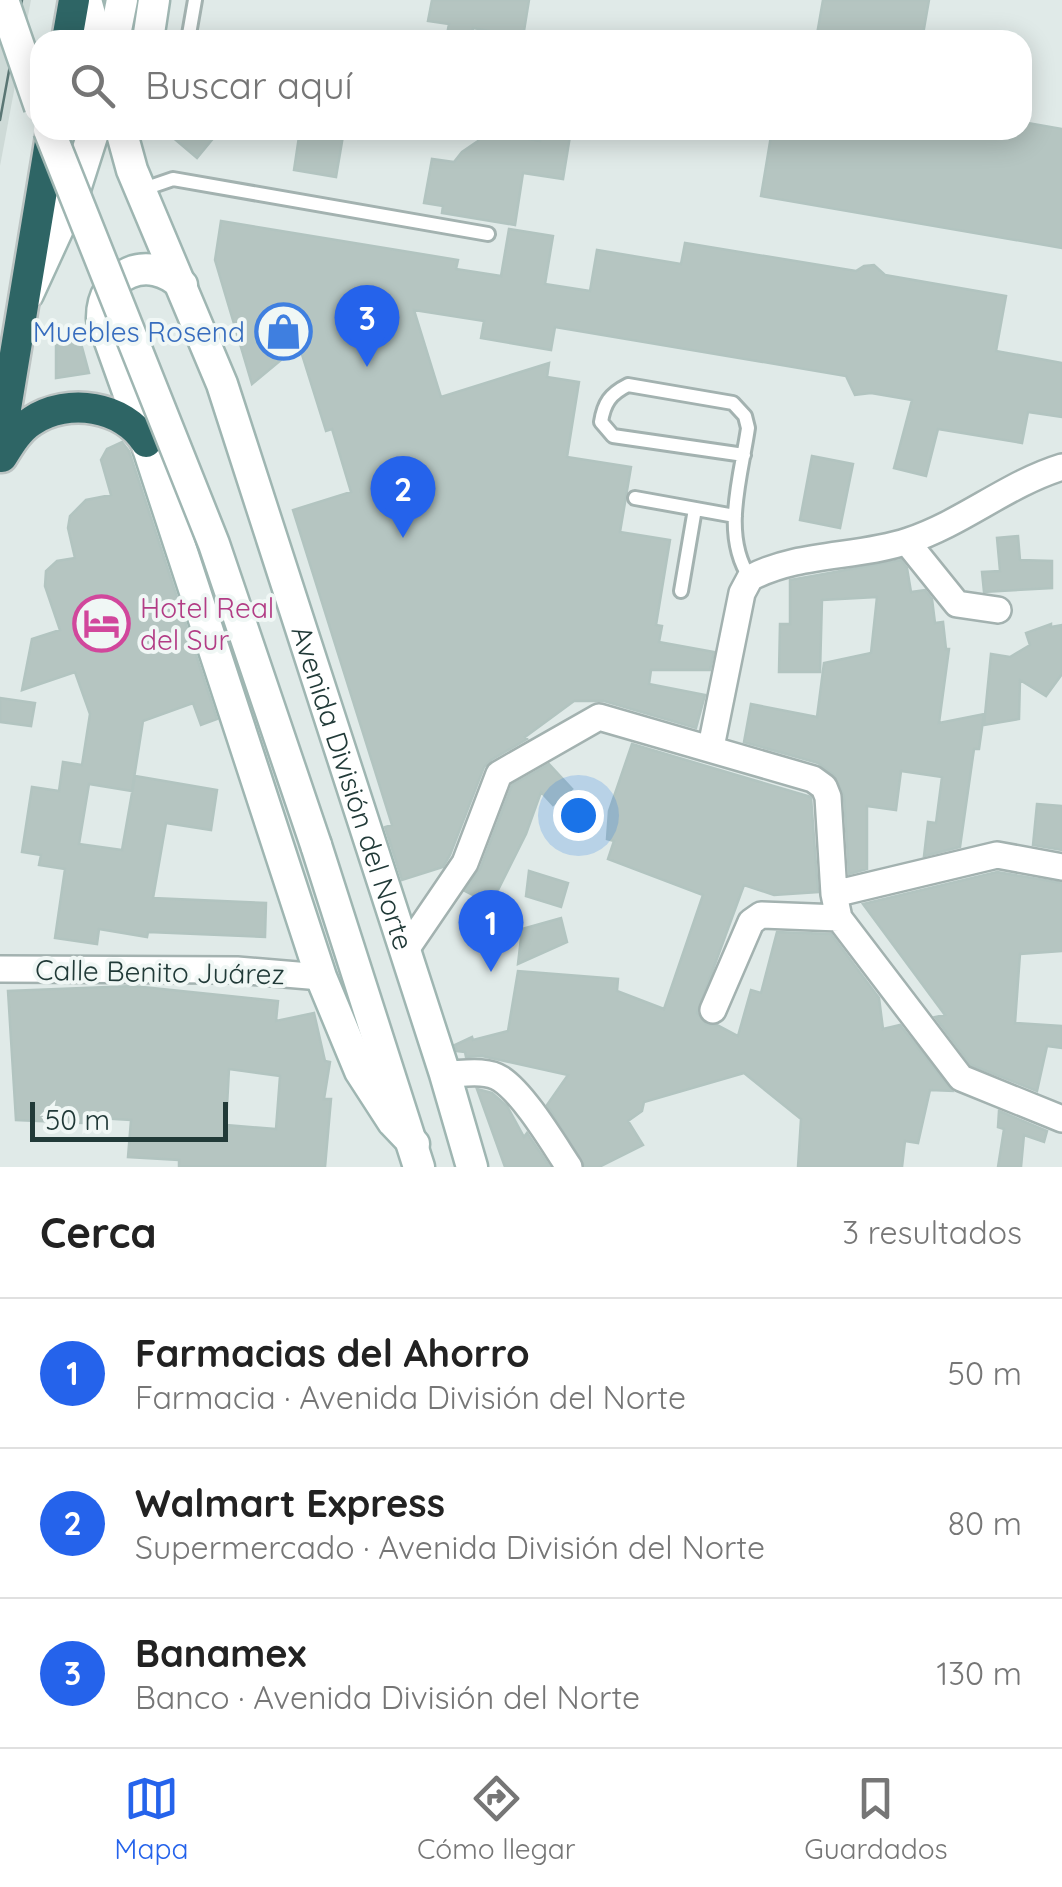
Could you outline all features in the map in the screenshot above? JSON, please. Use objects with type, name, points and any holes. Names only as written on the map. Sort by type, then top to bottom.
[{"type":"highway","points":[[69,30],[74,0]]},
{"type":"highway","points":[[0,445],[48,140]]},
{"type":"highway","points":[[0,460],[32,421],[71,409],[113,413],[133,425],[146,442]]},
{"type":"main road","points":[[3,0],[30,79]]},
{"type":"main road","points":[[86,0],[94,30]]},
{"type":"main road","points":[[116,30],[122,0]]},
{"type":"main road","points":[[150,30],[154,0]]},
{"type":"main road","name":"Avenida División del Norte","points":[[54,140],[214,544],[416,1155]]},
{"type":"main road","points":[[22,305],[58,233],[91,140]]},
{"type":"main road","name":"Avenida División del Norte","points":[[125,140],[137,180],[222,384],[446,1074],[472,1167]]},
{"type":"main road","points":[[136,140],[137,180]]},
{"type":"main road","name":"Avenida División del Norte","points":[[182,285],[162,271],[138,268],[116,279],[101,307],[104,330],[146,442],[321,977],[360,1071],[416,1155]]},
{"type":"street","points":[[711,747],[742,594],[750,578],[785,564],[907,542],[1034,476],[1062,467]]},
{"type":"street","points":[[907,542],[957,604],[998,610]]},
{"type":"street","points":[[405,951],[464,863],[499,774],[599,717],[711,747],[813,779],[824,786],[836,906],[961,1078],[1062,1119]]},
{"type":"street","points":[[713,1010],[750,922],[761,915],[836,906],[996,856],[1062,866]]},
{"type":"street","name":"Calle Benito Juárez","points":[[0,969],[237,970],[321,977]]},
{"type":"street","points":[[446,1074],[486,1074],[501,1079],[532,1113],[569,1167]]},
{"type":"lane","points":[[190,30],[195,0]]},
{"type":"lane","points":[[137,180],[173,178],[488,234]]},
{"type":"lane","points":[[744,455],[613,436],[601,422],[604,405],[614,392],[628,385],[733,402],[745,416],[748,428],[735,516],[738,559],[750,578]]},
{"type":"lane","points":[[635,498],[735,516]]},
{"type":"lane","points":[[681,591],[695,509]]},
{"type":"shaded area","points":[[3,0],[31,0],[0,166],[0,16]]},
{"type":"building","points":[[432,0],[529,0],[524,30],[448,30],[449,24],[428,21]]},
{"type":"building","points":[[823,0],[929,0],[924,30],[818,30]]},
{"type":"building","points":[[1032,124],[1062,129],[1062,248],[761,196],[770,140],[1032,140]]},
{"type":"building","points":[[176,140],[212,140],[197,158]]},
{"type":"building","points":[[298,140],[342,140],[336,177],[294,170]]},
{"type":"building","points":[[569,140],[563,179],[523,173],[515,225],[442,213],[443,206],[424,203],[432,159],[454,162],[478,141]]},
{"type":"building","points":[[221,221],[458,260],[456,269],[501,276],[509,229],[553,236],[545,284],[590,291],[597,250],[681,264],[685,243],[856,271],[874,265],[885,275],[1006,296],[996,351],[1062,363],[1062,417],[1028,412],[1022,443],[938,429],[926,476],[894,468],[912,400],[871,393],[855,395],[846,376],[555,327],[551,350],[481,338],[484,321],[414,310],[441,397],[549,363],[547,377],[579,382],[567,457],[631,467],[620,532],[670,540],[656,625],[662,626],[659,642],[714,652],[710,670],[651,670],[649,684],[705,695],[696,728],[604,701],[574,701],[484,767],[443,867],[402,880],[385,827],[392,825],[293,510],[351,492],[332,429],[326,431],[299,345],[252,384],[215,260]]},
{"type":"building","points":[[79,336],[89,373],[56,378],[56,342]]},
{"type":"building","points":[[122,442],[129,451],[217,719],[201,725],[193,703],[143,721],[132,791],[89,784],[79,844],[122,850],[135,776],[217,790],[211,830],[166,823],[153,898],[266,903],[265,937],[148,932],[147,937],[99,929],[97,944],[55,938],[65,869],[39,865],[41,855],[22,852],[32,787],[59,791],[63,762],[82,765],[90,714],[75,672],[22,690],[32,639],[60,630],[45,586],[46,571],[57,561],[75,558],[68,528],[70,516],[86,500],[111,495],[101,460],[107,449]]},
{"type":"building","points":[[812,456],[853,464],[840,528],[800,520]]},
{"type":"building","points":[[1018,536],[1020,560],[1052,561],[1052,588],[984,592],[982,572],[1000,571],[997,538]]},
{"type":"building","points":[[901,560],[907,568],[911,592],[925,590],[932,599],[935,623],[943,622],[949,649],[939,723],[984,714],[979,749],[974,749],[960,847],[924,856],[928,822],[936,823],[942,777],[901,771],[896,810],[867,806],[867,869],[849,874],[844,796],[834,775],[818,763],[744,742],[751,704],[817,717],[824,663],[871,653],[877,597],[822,600],[820,672],[779,672],[780,624],[790,624],[790,580]]},
{"type":"building","points":[[1051,624],[1062,625],[1062,674],[1046,696],[1020,680],[1019,719],[984,725],[991,654],[1010,657],[1030,645],[1026,633]]},
{"type":"building","points":[[0,698],[35,703],[31,726],[0,722]]},
{"type":"building","points":[[632,744],[811,797],[818,892],[774,895],[744,885],[697,1013],[706,1024],[738,1036],[751,990],[761,993],[777,932],[831,934],[879,998],[883,1029],[900,1025],[952,1091],[930,1090],[918,1143],[905,1141],[902,1167],[798,1167],[801,1119],[744,1073],[644,1102],[642,1111],[628,1121],[643,1145],[599,1167],[585,1167],[547,1105],[568,1075],[482,1056],[466,1057],[465,1052],[457,1051],[455,1045],[472,1037],[473,1040],[508,1031],[518,971],[618,979],[617,991],[664,1009],[703,895],[608,859],[614,841],[607,839],[609,811]]},
{"type":"building","points":[[549,764],[572,789],[553,805],[541,792],[526,834],[491,904],[465,891],[480,869],[512,785]]},
{"type":"building","points":[[1037,804],[1062,806],[1062,850],[1033,845]]},
{"type":"building","points":[[529,871],[568,883],[561,907],[526,896]]},
{"type":"building","points":[[997,872],[1062,883],[1062,951],[1020,954],[1015,1023],[1062,1026],[1062,1048],[1047,1046],[1037,1091],[971,1065],[935,1017],[945,1015],[863,904]]},
{"type":"building","points":[[561,918],[567,942],[518,964],[522,929]]},
{"type":"building","points":[[133,986],[278,1001],[276,1021],[314,1013],[325,1061],[330,1062],[324,1099],[331,1099],[325,1167],[179,1166],[179,1160],[128,1157],[131,1120],[16,1120],[8,991]],"holes":[[[229,1069],[280,1076],[276,1129],[226,1125]]]},
{"type":"building","points":[[477,1089],[492,1093],[507,1106],[524,1137],[527,1133],[550,1167],[505,1167]]},
{"type":"building","points":[[999,1111],[1047,1131],[1044,1142],[1024,1135],[1021,1167],[998,1167],[1004,1129],[998,1127]]},
{"type":"tram line","points":[[0,120],[22,0]]},
{"type":"place","name":"Muebles Rosend","points":[[284,332]]},
{"type":"place","name":"Banamex","points":[[367,367]]},
{"type":"place","name":"Walmart Express","points":[[403,538]]},
{"type":"place","name":"Hotel Real del Sur","points":[[101,624]]},
{"type":"place","name":"Farmacias del Ahorro","points":[[491,972]]}]
